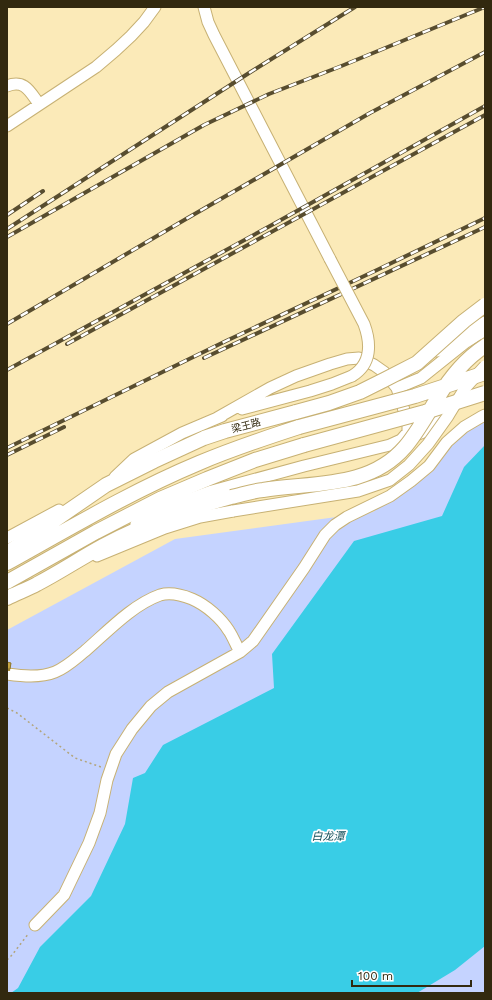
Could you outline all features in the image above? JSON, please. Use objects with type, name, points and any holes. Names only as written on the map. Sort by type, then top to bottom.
[{"type":"main road","name":"梁王路","points":[[7,553],[106,485],[154,460],[204,438],[225,431],[329,403],[360,392],[417,363],[464,321],[485,305]]},
{"type":"main road","points":[[7,598],[36,585],[104,546],[137,530],[201,505],[232,504],[263,490],[351,479],[373,472],[390,461],[404,448],[417,432],[454,374],[485,346]]},
{"type":"main road","name":"梁王路","points":[[7,563],[146,488],[198,463],[299,427],[415,396],[485,373]]},
{"type":"main road","points":[[7,582],[96,532],[160,499],[255,460],[425,412],[485,393]]},
{"type":"street","points":[[7,126],[96,67],[131,36],[155,7]]},
{"type":"street","points":[[7,538],[106,485],[134,459],[182,433],[217,418],[256,405],[310,391],[346,379],[356,373],[366,360],[369,344],[368,334],[364,324],[214,35],[208,22],[204,7]]},
{"type":"street","points":[[7,86],[13,84],[23,85],[39,104]]},
{"type":"street","points":[[417,363],[485,322]]},
{"type":"street","points":[[397,388],[421,378],[466,342],[485,330]]},
{"type":"street","points":[[217,418],[296,376],[347,359],[359,358],[374,365],[384,372],[397,388],[408,423],[408,432],[401,440]]},
{"type":"street","points":[[7,601],[86,560],[165,528],[200,517],[232,504],[358,491],[390,480],[409,465],[428,444],[448,416],[465,388],[485,366]]},
{"type":"street","points":[[104,546],[125,530],[149,517],[212,491],[304,466],[384,447],[427,430],[434,426],[453,402],[459,397],[485,387]]},
{"type":"street","points":[[35,925],[64,895],[89,843],[100,813],[107,780],[116,754],[132,729],[150,706],[168,692],[240,652],[253,641],[325,535],[334,525],[390,496],[411,481],[429,466],[447,442],[464,427],[485,415]]},
{"type":"street","points":[[7,674],[35,676],[53,673],[67,666],[130,612],[161,595],[184,595],[198,602],[213,613],[229,630],[240,652]]},
{"type":"path","points":[[7,708],[17,713],[75,758],[111,770]]},
{"type":"path","points":[[7,960],[35,925]]},
{"type":"shaded area","name":"白龙潭","points":[[485,417],[485,993],[7,993],[7,630],[175,539],[373,512],[480,418]]},
{"type":"water","name":"白龙潭","points":[[485,445],[485,946],[455,970],[417,993],[11,993],[18,988],[40,947],[91,896],[125,824],[133,778],[145,773],[163,745],[274,688],[272,654],[354,541],[442,516],[464,467]]},
{"type":"building","points":[[7,662],[11,663],[10,669],[7,669]]},
{"type":"railway","points":[[7,229],[249,73],[355,7]]},
{"type":"railway","points":[[7,237],[204,125],[269,94],[485,7]]},
{"type":"railway","points":[[7,324],[370,113],[485,52]]},
{"type":"railway","points":[[7,370],[485,106]]},
{"type":"railway","points":[[67,344],[485,115]]},
{"type":"railway","points":[[7,215],[43,191]]},
{"type":"railway","points":[[7,448],[226,341],[485,218]]},
{"type":"railway","points":[[204,358],[485,227]]},
{"type":"railway","points":[[7,455],[64,427]]}]
